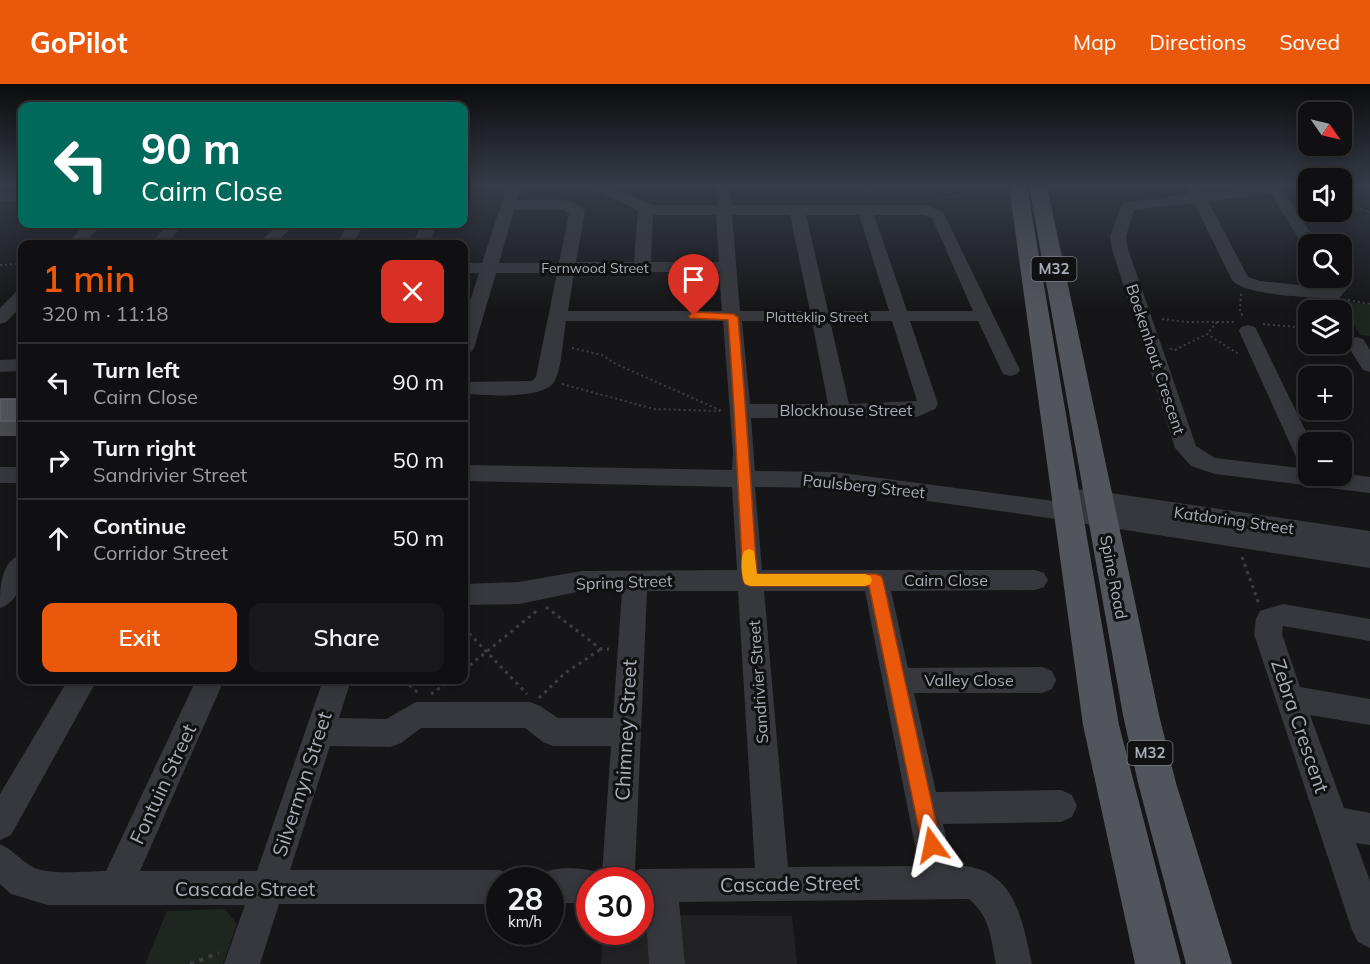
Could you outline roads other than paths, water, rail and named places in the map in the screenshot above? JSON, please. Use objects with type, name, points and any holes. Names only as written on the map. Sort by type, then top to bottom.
[{"type":"main road","name":"Spine Road","points":[[1016,227],[1083,507],[1209,964]]},
{"type":"main road","name":"Spine Road","points":[[1044,227],[1083,507],[1101,725],[1121,819],[1158,964]]},
{"type":"street","points":[[468,335],[501,227]]},
{"type":"street","points":[[468,388],[536,387],[546,379],[573,227]]},
{"type":"street","points":[[642,268],[645,227]]},
{"type":"street","name":"Sandrivier Street","points":[[724,227],[729,309],[733,317],[731,411],[744,472],[750,580],[774,885]]},
{"type":"street","points":[[801,227],[840,411]]},
{"type":"street","points":[[871,227],[900,316]]},
{"type":"street","points":[[944,227],[1010,370]]},
{"type":"street","name":"Boekenhout Crescent","points":[[1120,227],[1118,241],[1152,348],[1190,454],[1196,459],[1215,466],[1298,471]]},
{"type":"street","points":[[1213,227],[1237,276],[1250,284],[1324,294],[1335,290]]},
{"type":"street","points":[[78,240],[91,228]]},
{"type":"street","points":[[162,240],[172,228]]},
{"type":"street","points":[[269,240],[283,228]]},
{"type":"street","name":"Fernwood Street","points":[[468,268],[726,267]]},
{"type":"street","name":"Platteklip Street","points":[[558,316],[985,316]]},
{"type":"street","name":"Blockhouse Street","points":[[731,411],[917,410],[928,405],[900,316]]},
{"type":"street","points":[[1246,327],[1298,437]]},
{"type":"street","points":[[1356,338],[1370,366]]},
{"type":"street","points":[[0,366],[18,365]]},
{"type":"street","name":"Paulsberg Street","points":[[468,472],[559,476],[744,472],[1083,507]]},
{"type":"street","points":[[0,474],[18,474]]},
{"type":"street","name":"Boekenhout Crescent","points":[[1352,481],[1370,485]]},
{"type":"street","name":"Katdoring Street","points":[[1083,507],[1370,540]]},
{"type":"street","name":"Katdoring Street","points":[[1083,507],[1370,558]]},
{"type":"street","name":"Cairn Close","points":[[750,580],[1035,579]]},
{"type":"street","name":"Chimney Street","points":[[619,867],[635,580]]},
{"type":"street","name":"Spring Street","points":[[468,594],[519,593],[582,581],[750,580]]},
{"type":"street","points":[[876,580],[939,882]]},
{"type":"street","name":"Zebra Crescent","points":[[1370,630],[1283,615],[1269,619],[1268,634],[1370,930]]},
{"type":"street","name":"Valley Close","points":[[897,681],[1042,680]]},
{"type":"street","points":[[0,824],[81,684]]},
{"type":"street","name":"Fontuin Street","points":[[115,889],[208,684]]},
{"type":"street","name":"Silvermyn Street","points":[[242,964],[336,684]]},
{"type":"street","points":[[1291,698],[1370,712]]},
{"type":"street","points":[[319,732],[390,732],[416,715],[530,715],[554,732],[625,732]]},
{"type":"street","points":[[924,808],[1061,806]]},
{"type":"street","points":[[1333,822],[1370,829]]},
{"type":"street","name":"Cascade Street","points":[[0,861],[23,882],[40,887],[115,889],[486,887]]},
{"type":"street","name":"Cascade Street","points":[[654,886],[970,882],[985,889],[993,897],[1002,916],[1014,964]]},
{"type":"street","points":[[654,901],[667,964]]}]
